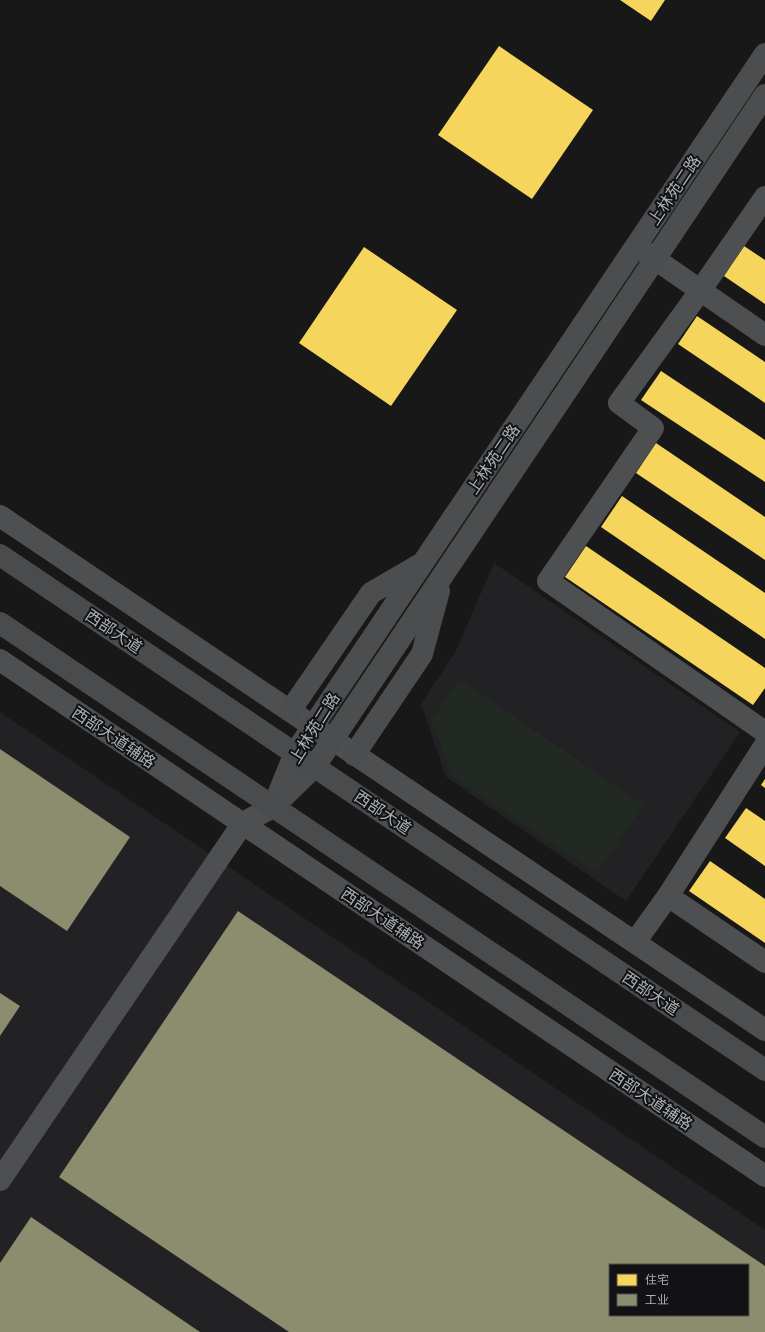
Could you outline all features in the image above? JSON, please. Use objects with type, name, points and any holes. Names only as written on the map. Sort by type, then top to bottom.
[{"type":"main road","name":"西部大道","points":[[0,555],[765,1070]]},
{"type":"main road","points":[[0,624],[765,1137]]},
{"type":"street","name":"上林苑二路","points":[[273,807],[295,753],[765,54]]},
{"type":"street","name":"上林苑二路","points":[[273,807],[315,766],[765,95]]},
{"type":"street","points":[[765,197],[700,291],[619,403],[653,428],[548,581],[765,732]]},
{"type":"street","points":[[636,246],[765,335]]},
{"type":"street","points":[[0,516],[765,1030]]},
{"type":"street","points":[[290,711],[371,593],[424,562]]},
{"type":"street","points":[[354,754],[422,654],[444,574]]},
{"type":"street","name":"西部大道辅路","points":[[0,660],[765,1176]]},
{"type":"street","points":[[635,942],[668,896],[765,744]]},
{"type":"street","points":[[0,1180],[243,823],[273,807]]},
{"type":"street","points":[[668,896],[765,962]]},
{"type":"shaded area","points":[[494,563],[740,732],[626,901],[446,777],[421,704],[456,651]]},
{"type":"shaded area","points":[[459,679],[644,805],[597,873],[453,777],[431,720]]},
{"type":"shaded area","points":[[0,712],[765,1230],[765,1332],[0,1332]]},
{"type":"building: 住宅","points":[[620,0],[665,0],[651,21]]},
{"type":"building: 住宅","points":[[499,46],[593,110],[532,199],[438,135]]},
{"type":"building: 住宅","points":[[744,246],[765,260],[765,304],[724,276]]},
{"type":"building: 住宅","points":[[364,247],[457,310],[391,406],[299,343]]},
{"type":"building: 住宅","points":[[697,316],[765,362],[765,403],[678,344]]},
{"type":"building: 住宅","points":[[661,371],[765,440],[765,482],[641,400]]},
{"type":"building: 住宅","points":[[656,443],[765,517],[765,560],[636,473]]},
{"type":"building: 住宅","points":[[622,496],[765,593],[765,639],[601,527]]},
{"type":"building: 住宅","points":[[586,546],[765,668],[765,688],[753,705],[565,577]]},
{"type":"building: 住宅","points":[[765,779],[765,788],[761,785]]},
{"type":"building: 住宅","points":[[746,808],[765,821],[765,866],[725,838]]},
{"type":"building: 住宅","points":[[710,861],[765,899],[765,943],[689,891]]},
{"type":"building: 工业","points":[[0,749],[130,837],[67,931],[0,886]]},
{"type":"building: 工业","points":[[238,911],[765,1266],[765,1332],[289,1332],[59,1177]]},
{"type":"building: 工业","points":[[0,993],[20,1006],[0,1036]]},
{"type":"building: 工业","points":[[31,1217],[200,1332],[0,1332],[0,1263]]}]
